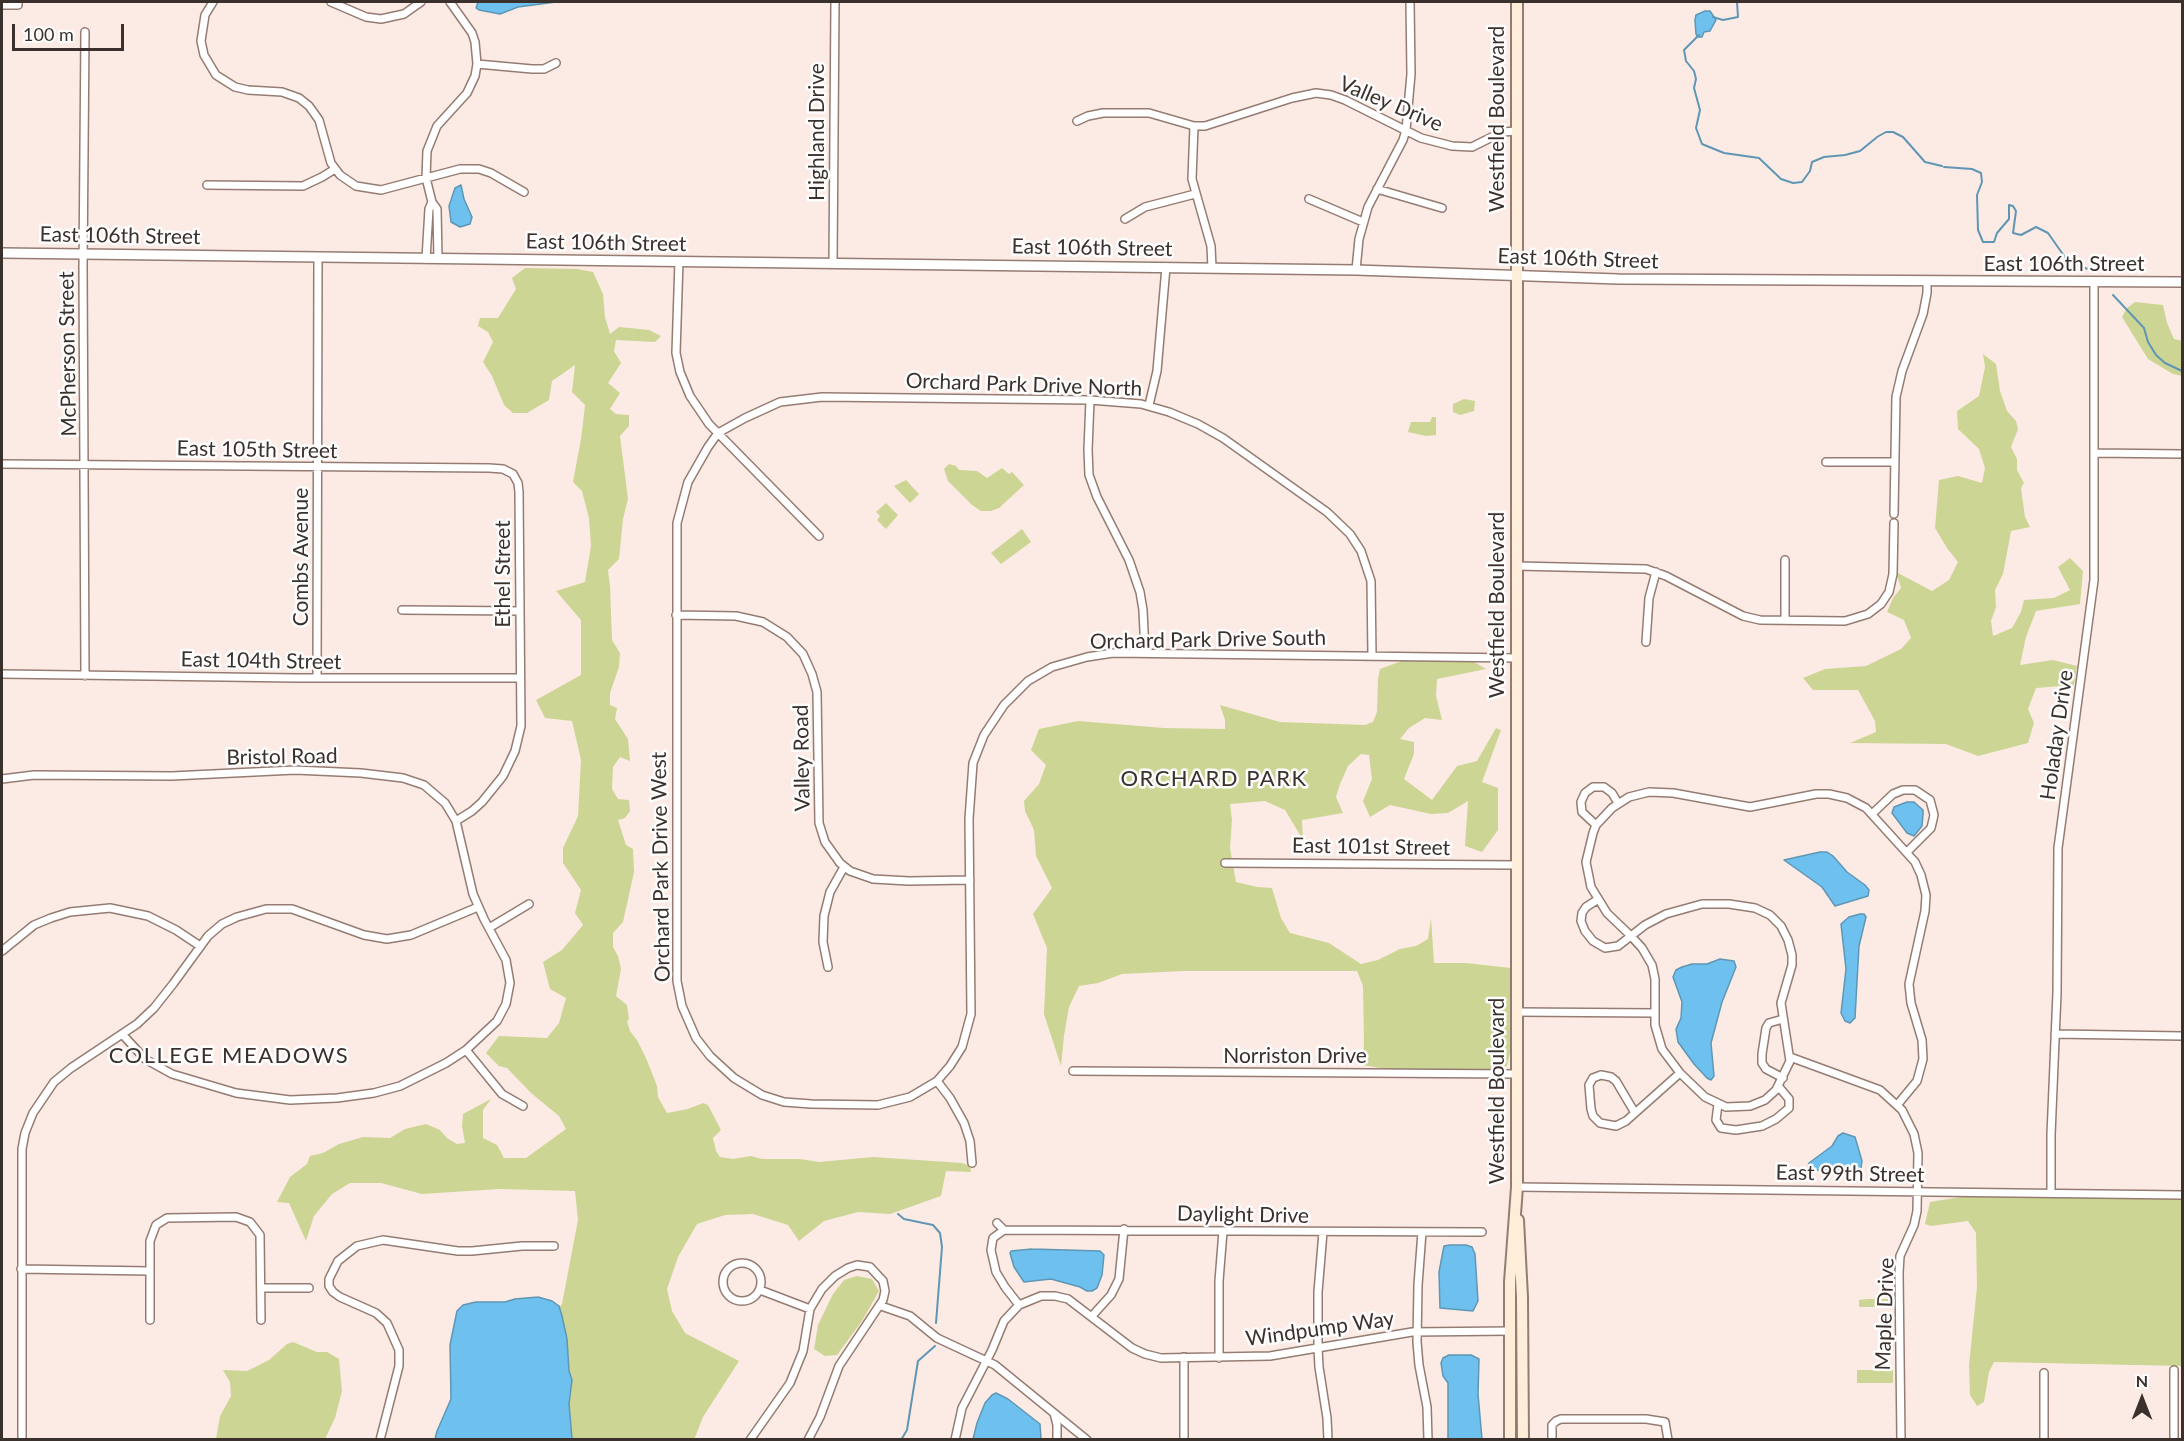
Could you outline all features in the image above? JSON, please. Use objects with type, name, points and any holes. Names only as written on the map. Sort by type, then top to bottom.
[{"type":"main road","name":"Westfield Boulevard","points":[[1510,1440],[1511,1241],[1516,1208],[1517,2]]},
{"type":"main road","name":"Westfield Boulevard","points":[[1516,1208],[1521,1239],[1523,1440]]},
{"type":"street","points":[[213,2],[205,15],[201,36],[204,55],[216,75],[235,87],[282,92],[299,98],[309,106],[319,120],[327,155],[335,169],[356,186],[381,190],[459,169],[479,169],[491,173],[524,192]]},
{"type":"street","points":[[331,2],[366,17],[381,19],[404,14],[421,2]]},
{"type":"street","points":[[438,259],[437,209],[432,202],[426,178],[425,160],[433,134],[442,121],[463,100],[475,75],[477,64],[472,33],[450,2]]},
{"type":"street","name":"Highland Drive","points":[[833,263],[835,2]]},
{"type":"street","points":[[1356,270],[1363,222],[1406,130],[1411,74],[1410,2]]},
{"type":"street","points":[[2,4],[18,3]]},
{"type":"street","name":"McPherson Street","points":[[85,32],[83,254],[85,676]]},
{"type":"street","points":[[477,64],[543,69],[556,63]]},
{"type":"street","name":"Valley Drive","points":[[1077,121],[1103,113],[1149,113],[1194,126],[1211,125],[1292,98],[1316,93],[1345,100],[1429,141],[1459,147],[1472,147],[1502,132],[1517,131]]},
{"type":"street","points":[[1194,126],[1192,165],[1195,194],[1211,246],[1212,268]]},
{"type":"street","points":[[207,186],[303,186],[335,169]]},
{"type":"street","points":[[1377,189],[1442,208]]},
{"type":"street","points":[[1125,219],[1145,207],[1195,194]]},
{"type":"street","points":[[1310,199],[1363,222]]},
{"type":"street","points":[[426,259],[429,209],[432,202]]},
{"type":"street","name":"East 106th Street","points":[[2,252],[1356,270],[1618,279],[2182,282]]},
{"type":"street","name":"Combs Avenue","points":[[317,678],[318,257]]},
{"type":"street","points":[[679,261],[676,323],[678,363],[690,396],[718,433],[819,536]]},
{"type":"street","points":[[1149,405],[1158,364],[1166,267]]},
{"type":"street","points":[[1894,514],[1897,390],[1923,314],[1927,280]]},
{"type":"street","name":"Holaday Drive","points":[[2051,1193],[2058,848],[2093,598],[2094,282]]},
{"type":"street","name":"Orchard Park Drive North","points":[[718,433],[768,406],[822,396],[1090,400],[1149,405],[1192,421],[1223,438],[1327,512],[1350,534],[1361,551],[1371,581],[1372,656]]},
{"type":"street","points":[[1090,400],[1089,475],[1137,582],[1143,610],[1145,653]]},
{"type":"street","name":"Orchard Park Drive West","points":[[718,433],[692,474],[680,506],[676,545],[677,981],[682,1006],[696,1038],[710,1056],[734,1078],[762,1095],[784,1102],[878,1105],[910,1097],[937,1081]]},
{"type":"street","points":[[2094,453],[2182,454]]},
{"type":"street","points":[[1826,462],[1894,462]]},
{"type":"street","name":"East 105th Street","points":[[2,464],[489,468],[511,472]]},
{"type":"street","name":"Ethel Street","points":[[456,821],[472,811],[503,776],[512,759],[521,726],[519,492],[516,477],[511,472]]},
{"type":"street","points":[[1517,566],[1638,567],[1656,572],[1743,616],[1760,620],[1845,621],[1861,617],[1874,610],[1885,598],[1892,582],[1894,523]]},
{"type":"street","points":[[1785,560],[1785,620]]},
{"type":"street","points":[[1646,642],[1649,598],[1656,572]]},
{"type":"street","points":[[402,610],[520,611]]},
{"type":"street","name":"Valley Road","points":[[676,615],[736,616],[763,622],[787,637],[803,654],[817,692],[819,823],[825,842],[844,867],[850,872],[873,879],[969,880]]},
{"type":"street","name":"Orchard Park Drive South","points":[[937,1081],[962,1047],[970,1020],[969,819],[972,770],[984,735],[1004,705],[1028,681],[1065,662],[1096,655],[1145,653],[1517,658]]},
{"type":"street","name":"East 104th Street","points":[[2,675],[520,678]]},
{"type":"street","name":"Bristol Road","points":[[2,778],[34,775],[194,776],[296,770],[362,773],[403,778],[424,785],[445,802],[456,821],[465,866],[478,907],[506,960],[510,983],[508,998],[497,1021],[466,1050],[432,1071],[400,1086],[350,1097],[290,1100],[236,1093],[172,1074],[145,1059],[123,1035]]},
{"type":"street","points":[[1596,825],[1582,812],[1581,802],[1585,793],[1593,787],[1604,788],[1612,793],[1618,803]]},
{"type":"street","points":[[1872,814],[1893,794],[1904,790],[1915,790],[1930,800],[1934,815],[1931,828],[1907,852]]},
{"type":"street","points":[[1597,900],[1586,907],[1581,918],[1583,928],[1593,941],[1601,946],[1612,948],[1631,936],[1659,917],[1693,905],[1729,904],[1755,908],[1765,912],[1781,926],[1791,950],[1792,965],[1781,999],[1790,1057],[1779,1087],[1764,1100],[1750,1106],[1733,1108],[1718,1104],[1701,1094],[1680,1073],[1660,1044],[1656,1031],[1655,979],[1652,965],[1645,952],[1631,936],[1607,913],[1591,887],[1586,862],[1596,825],[1618,803],[1637,794],[1654,791],[1750,807],[1823,794],[1854,801],[1872,814],[1907,852],[1921,875],[1926,895],[1926,911],[1909,984],[1911,1003],[1924,1052],[1917,1081],[1898,1104],[1874,1087],[1790,1057]]},
{"type":"street","name":"East 101st Street","points":[[1225,863],[1516,865]]},
{"type":"street","points":[[828,967],[823,942],[824,916],[830,892],[844,867]]},
{"type":"street","points":[[489,928],[529,904]]},
{"type":"street","points":[[22,1440],[21,1162],[25,1133],[36,1107],[54,1082],[71,1068],[123,1035],[154,1008],[200,946],[222,924],[237,916],[266,909],[298,910],[364,935],[387,939],[411,935],[478,907]]},
{"type":"street","points":[[2,951],[34,925],[51,918],[70,912],[110,908],[147,916],[176,930],[200,946]]},
{"type":"street","points":[[1516,1012],[1655,1013]]},
{"type":"street","points":[[1783,1019],[1770,1023],[1766,1028],[1762,1058],[1766,1069],[1783,1078]]},
{"type":"street","points":[[2055,1034],[2182,1036]]},
{"type":"street","points":[[466,1050],[502,1094],[522,1106]]},
{"type":"street","name":"Norriston Drive","points":[[1073,1071],[1516,1074]]},
{"type":"street","points":[[1635,1113],[1616,1081],[1611,1077],[1601,1075],[1591,1081],[1588,1090],[1593,1116],[1600,1123],[1616,1126],[1626,1121],[1635,1113],[1680,1073]]},
{"type":"street","points":[[937,1081],[964,1123],[970,1141],[972,1162]]},
{"type":"street","points":[[1718,1104],[1716,1120],[1721,1128],[1736,1130],[1762,1126],[1776,1119],[1789,1108],[1789,1099],[1779,1087]]},
{"type":"street","name":"Maple Drive","points":[[1898,1104],[1909,1120],[1916,1140],[1918,1192],[1914,1225],[1900,1256],[1901,1440]]},
{"type":"street","name":"East 99th Street","points":[[1516,1187],[2182,1195]]},
{"type":"street","points":[[150,1320],[151,1234],[158,1223],[167,1218],[236,1217],[245,1219],[254,1225],[260,1235],[261,1320]]},
{"type":"street","points":[[955,1440],[962,1408],[1004,1321],[1019,1305],[996,1272],[991,1250],[993,1238],[1004,1230],[997,1223]]},
{"type":"street","points":[[1092,1316],[1111,1295],[1119,1279],[1124,1229]]},
{"type":"street","name":"Daylight Drive","points":[[1004,1230],[1482,1232]]},
{"type":"street","points":[[1219,1358],[1219,1281],[1222,1231]]},
{"type":"street","points":[[1323,1232],[1318,1292],[1318,1348],[1328,1440]]},
{"type":"street","points":[[1422,1232],[1418,1358],[1427,1407],[1428,1440]]},
{"type":"street","points":[[380,1440],[399,1366],[399,1350],[387,1323],[376,1313],[340,1297],[329,1286],[332,1271],[338,1261],[357,1245],[384,1240],[472,1251],[522,1246],[554,1246]]},
{"type":"street","points":[[735,1264],[750,1265],[755,1268],[761,1278],[760,1290],[749,1300],[738,1302],[733,1300],[728,1297],[723,1287],[724,1273],[735,1264]]},
{"type":"street","points":[[750,1440],[790,1383],[803,1351],[810,1309],[826,1283],[841,1271],[857,1265],[870,1267],[883,1281],[885,1291],[881,1306],[839,1366],[820,1417],[808,1440]]},
{"type":"street","points":[[21,1269],[149,1271]]},
{"type":"street","points":[[261,1288],[309,1288]]},
{"type":"street","points":[[760,1290],[810,1309]]},
{"type":"street","name":"Windpump Way","points":[[1019,1305],[1034,1298],[1055,1296],[1074,1302],[1139,1352],[1161,1358],[1270,1356],[1418,1332],[1510,1331]]},
{"type":"street","points":[[881,1306],[909,1316],[937,1338],[986,1360],[1000,1369],[1087,1440]]},
{"type":"street","points":[[1184,1357],[1184,1440]]},
{"type":"street","points":[[2174,1370],[2174,1440]]},
{"type":"street","points":[[2044,1373],[2044,1440]]},
{"type":"street","points":[[1054,1413],[1057,1440]]},
{"type":"street","points":[[1552,1440],[1552,1425],[1561,1419],[1660,1420],[1666,1426],[1668,1440]]},
{"type":"green space","points":[[525,268],[578,269],[593,272],[603,294],[605,317],[610,334],[619,327],[649,330],[661,336],[655,342],[616,340],[614,351],[621,363],[608,383],[620,393],[610,409],[616,414],[629,415],[629,426],[620,436],[628,499],[623,519],[619,559],[608,570],[612,640],[620,653],[619,667],[610,693],[610,705],[617,708],[615,719],[628,739],[630,761],[620,757],[613,767],[612,789],[618,799],[629,800],[630,811],[625,818],[618,820],[626,845],[633,849],[634,872],[623,922],[613,933],[613,947],[621,969],[616,996],[627,1005],[629,1019],[627,1021],[630,1031],[646,1058],[657,1086],[658,1097],[667,1113],[703,1103],[708,1105],[721,1130],[713,1138],[720,1157],[733,1159],[751,1156],[762,1159],[800,1159],[819,1162],[873,1157],[962,1163],[970,1166],[971,1172],[946,1171],[941,1196],[890,1214],[858,1212],[824,1221],[799,1241],[788,1225],[753,1214],[725,1215],[697,1224],[678,1257],[667,1289],[672,1311],[685,1333],[739,1361],[703,1417],[694,1440],[572,1439],[569,1404],[572,1380],[569,1371],[567,1339],[559,1308],[562,1304],[578,1220],[575,1191],[499,1189],[422,1194],[381,1183],[350,1183],[332,1194],[314,1216],[306,1241],[289,1203],[277,1202],[290,1177],[307,1164],[310,1156],[323,1153],[339,1144],[363,1137],[390,1138],[405,1129],[426,1124],[440,1130],[457,1144],[465,1143],[462,1126],[463,1114],[491,1099],[483,1110],[483,1138],[497,1145],[504,1158],[526,1158],[566,1129],[559,1116],[531,1093],[507,1068],[499,1066],[486,1053],[499,1036],[547,1038],[559,1023],[566,998],[550,989],[543,962],[562,950],[583,925],[575,913],[581,890],[563,863],[563,848],[578,816],[581,760],[572,721],[545,718],[536,700],[581,675],[581,620],[556,591],[585,582],[591,546],[589,518],[582,491],[573,482],[585,405],[572,392],[575,365],[552,381],[549,400],[527,413],[513,413],[504,405],[492,376],[483,362],[493,342],[488,332],[478,326],[480,318],[498,318],[516,289],[512,278]]},
{"type":"green space","points":[[2135,302],[2163,305],[2174,339],[2182,341],[2182,376],[2173,374],[2148,359],[2122,317],[2127,308]]},
{"type":"green space","points":[[1983,354],[1996,364],[2000,391],[2007,411],[2016,421],[2018,429],[2011,447],[2017,459],[2017,470],[2024,483],[2021,488],[2025,517],[2030,527],[2011,531],[2003,574],[1995,590],[1996,607],[1991,621],[1993,636],[2012,628],[2021,612],[2024,600],[2054,598],[2070,590],[2058,567],[2070,558],[2083,571],[2080,604],[2036,611],[2026,637],[2020,665],[2053,660],[2077,666],[2074,685],[2036,688],[2028,709],[2034,723],[2028,743],[1978,756],[1946,744],[1850,743],[1876,732],[1875,721],[1858,690],[1813,690],[1803,678],[1825,669],[1866,666],[1901,649],[1911,638],[1904,620],[1887,612],[1893,598],[1901,588],[1896,572],[1932,591],[1949,580],[1958,562],[1935,528],[1939,480],[1958,476],[1982,483],[1985,468],[1979,449],[1958,429],[1957,411],[1979,396],[1985,367]]},
{"type":"green space","points":[[1464,399],[1475,401],[1474,411],[1460,415],[1453,412],[1453,404]]},
{"type":"green space","points":[[1432,417],[1436,417],[1436,435],[1426,436],[1408,432],[1411,422],[1430,422]]},
{"type":"green space","points":[[949,464],[956,466],[959,470],[977,471],[987,478],[1002,468],[1009,474],[1012,472],[1024,485],[999,508],[981,511],[948,481],[944,469]]},
{"type":"green space","points":[[906,480],[919,494],[910,503],[894,486]]},
{"type":"green space","points":[[886,503],[898,515],[886,529],[877,520],[880,516],[876,512]]},
{"type":"green space","points":[[1022,529],[1031,542],[1001,564],[991,553]]},
{"type":"green space","points":[[1402,661],[1474,662],[1486,669],[1437,679],[1436,696],[1442,720],[1425,718],[1409,728],[1400,739],[1414,742],[1414,754],[1404,779],[1432,800],[1457,766],[1477,761],[1496,728],[1501,730],[1482,782],[1498,788],[1498,830],[1482,852],[1465,846],[1468,801],[1448,813],[1431,814],[1390,805],[1370,817],[1363,801],[1372,779],[1369,755],[1361,754],[1348,766],[1336,797],[1343,813],[1302,820],[1303,840],[1285,810],[1265,801],[1230,804],[1232,820],[1230,848],[1236,882],[1272,888],[1281,918],[1290,933],[1329,943],[1361,964],[1378,960],[1400,949],[1416,946],[1428,939],[1431,918],[1434,963],[1466,963],[1511,968],[1511,1049],[1507,1066],[1496,1069],[1399,1071],[1362,1065],[1363,986],[1357,971],[1183,971],[1122,974],[1098,983],[1079,986],[1069,1007],[1061,1066],[1044,1014],[1047,948],[1033,914],[1052,888],[1036,856],[1034,830],[1025,811],[1024,801],[1039,784],[1046,765],[1031,750],[1039,729],[1078,721],[1164,728],[1225,729],[1225,720],[1220,705],[1280,722],[1365,725],[1373,722],[1377,712],[1380,669]]},
{"type":"green space","points":[[1967,1196],[2182,1199],[2182,1366],[1994,1362],[1989,1372],[1984,1402],[1977,1406],[1970,1395],[1969,1365],[1977,1287],[1976,1233],[1968,1221],[1931,1226],[1925,1224],[1930,1202]]},
{"type":"green space","points":[[857,1276],[872,1279],[879,1291],[862,1321],[837,1355],[825,1356],[814,1349],[818,1325],[833,1294],[844,1280]]},
{"type":"green space","points":[[1893,1299],[1893,1307],[1859,1307],[1859,1300]]},
{"type":"green space","points":[[293,1342],[317,1352],[327,1352],[339,1359],[342,1391],[335,1418],[325,1439],[216,1439],[220,1416],[231,1396],[230,1382],[223,1370],[247,1371],[269,1360],[287,1344]]},
{"type":"green space","points":[[1857,1370],[1893,1370],[1893,1383],[1857,1383]]},
{"type":"water","points":[[478,2],[556,2],[518,7],[500,14],[479,10],[476,8]]},
{"type":"water","points":[[1710,11],[1716,20],[1710,31],[1698,37],[1696,15]]},
{"type":"water","points":[[461,185],[472,217],[470,224],[460,227],[451,222],[449,206],[455,188]]},
{"type":"water","points":[[1914,802],[1923,810],[1922,826],[1914,836],[1907,833],[1892,813],[1894,807]]},
{"type":"water","points":[[1827,852],[1833,856],[1847,872],[1865,885],[1869,890],[1868,896],[1835,906],[1822,887],[1784,860]]},
{"type":"water","points":[[1860,914],[1866,917],[1859,946],[1855,1018],[1850,1023],[1845,1021],[1841,1013],[1846,969],[1841,924],[1849,917]]},
{"type":"water","points":[[1720,959],[1734,961],[1736,967],[1722,1002],[1711,1043],[1714,1076],[1711,1080],[1694,1064],[1678,1042],[1676,1029],[1681,1018],[1682,1002],[1673,977],[1676,970],[1682,967],[1707,964]]},
{"type":"water","points":[[1843,1133],[1855,1137],[1862,1161],[1861,1168],[1858,1170],[1810,1170],[1809,1163],[1832,1146],[1838,1136]]},
{"type":"water","points":[[1444,1246],[1472,1247],[1475,1254],[1478,1301],[1473,1311],[1440,1308],[1439,1272]]},
{"type":"water","points":[[1032,1249],[1100,1251],[1104,1255],[1102,1275],[1097,1288],[1087,1291],[1051,1279],[1024,1282],[1014,1267],[1010,1253]]},
{"type":"water","points":[[538,1297],[552,1301],[559,1306],[562,1316],[572,1380],[569,1404],[572,1439],[435,1439],[451,1399],[450,1345],[457,1311],[463,1305],[476,1302],[505,1302]]},
{"type":"water","points":[[1449,1355],[1471,1355],[1479,1359],[1478,1394],[1482,1439],[1448,1439],[1448,1383],[1443,1376],[1441,1363],[1443,1358]]},
{"type":"water","points":[[996,1393],[1008,1399],[1040,1424],[1041,1439],[973,1439],[985,1403]]},
{"type":"waterway","points":[[1713,17],[1723,20],[1738,17],[1737,2]]},
{"type":"waterway","points":[[1699,35],[1684,50],[1686,61],[1694,71],[1696,79],[1694,88],[1700,110],[1696,128],[1702,144],[1724,153],[1759,158],[1781,179],[1793,183],[1802,182],[1810,171],[1812,162],[1824,157],[1860,151],[1876,138]]},
{"type":"waterway","points":[[1877,137],[1886,132],[1893,132],[1903,137],[1925,162],[1942,166]]},
{"type":"waterway","points":[[1944,167],[1972,169],[1981,173],[1982,182],[1977,195],[1978,230],[1983,242],[1994,242],[1997,233],[2009,219],[2009,205],[2013,206],[2016,211],[2013,233],[2021,235],[2036,227],[2048,233],[2069,263],[2088,269]]},
{"type":"waterway","points":[[2113,295],[2144,328],[2148,342],[2156,355],[2165,363],[2182,371]]},
{"type":"waterway","points":[[898,1214],[904,1219],[933,1225],[940,1233],[942,1247],[936,1323]]},
{"type":"waterway","points":[[901,1440],[907,1430],[918,1361],[935,1346]]},
{"type":"district","name":"ORCHARD PARK","points":[[1214,779]]},
{"type":"district","name":"COLLEGE MEADOWS","points":[[229,1056]]}]
